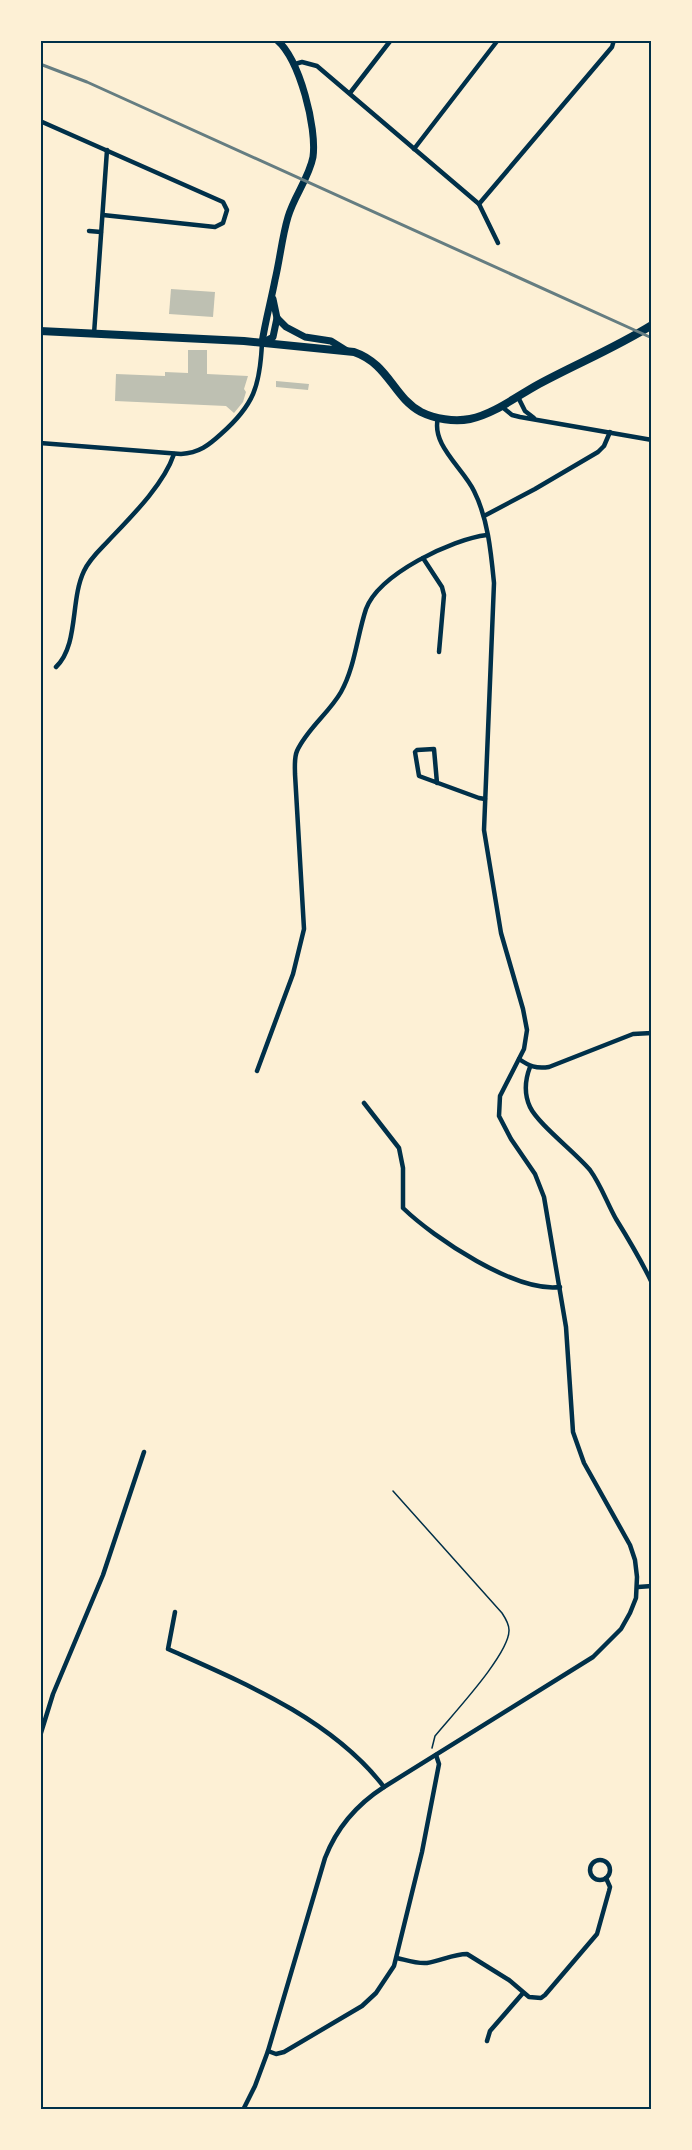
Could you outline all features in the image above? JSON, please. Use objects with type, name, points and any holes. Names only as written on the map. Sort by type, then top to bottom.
[{"type":"main road","points":[[262,343],[286,223],[313,158],[313,135],[295,64],[280,41]]},
{"type":"main road","points":[[262,343],[273,337],[277,318],[273,303],[275,280]]},
{"type":"main road","points":[[277,318],[292,332],[305,337],[327,340],[347,351]]},
{"type":"main road","points":[[40,332],[262,343],[347,351],[371,360],[390,378],[413,407],[429,416],[449,420],[471,419],[501,406],[540,384],[626,342],[651,325]]},
{"type":"street","points":[[350,93],[391,40]]},
{"type":"street","points":[[414,149],[498,40]]},
{"type":"street","points":[[479,204],[612,47],[614,40]]},
{"type":"street","points":[[295,64],[302,62],[314,64],[479,204],[498,243]]},
{"type":"street","points":[[40,122],[223,202],[227,206],[227,214],[223,223],[215,227],[103,215]]},
{"type":"street","points":[[94,334],[107,150]]},
{"type":"street","points":[[89,231],[101,232]]},
{"type":"street","points":[[40,443],[193,454],[208,446],[244,411],[255,391],[262,343]]},
{"type":"street","points":[[517,396],[525,411],[540,420]]},
{"type":"street","points":[[501,406],[512,415],[651,440]]},
{"type":"street","points":[[243,2109],[255,2086],[268,2051],[309,1907],[333,1838],[353,1812],[384,1787],[593,1657],[621,1629],[633,1606],[638,1587],[635,1560],[630,1545],[584,1463],[573,1432],[566,1327],[544,1197],[535,1174],[511,1139],[499,1116],[500,1096],[519,1059],[526,1039],[526,1021],[501,933],[484,830],[494,583],[484,516],[474,490],[436,435],[435,426],[438,418]]},
{"type":"street","points":[[484,516],[598,452],[604,446],[610,432]]},
{"type":"street","points":[[56,667],[67,654],[77,592],[84,571],[91,559],[134,513],[164,474],[174,454]]},
{"type":"street","points":[[257,1071],[293,974],[304,929],[296,755],[346,683],[366,609],[376,591],[442,547],[468,538],[487,535]]},
{"type":"street","points":[[423,558],[442,587],[444,595],[439,652]]},
{"type":"street","points":[[437,783],[434,749],[417,750],[418,773],[437,783],[485,799]]},
{"type":"street","points":[[519,1059],[530,1067],[540,1069],[633,1034],[651,1033]]},
{"type":"street","points":[[530,1067],[526,1077],[526,1086],[527,1098],[533,1112],[595,1178],[616,1220],[641,1258],[651,1283]]},
{"type":"street","points":[[364,1103],[399,1148],[403,1168],[403,1208],[410,1215],[451,1246],[484,1264],[521,1281],[540,1286],[560,1287]]},
{"type":"street","points":[[40,1736],[53,1694],[103,1575],[144,1452]]},
{"type":"street","points":[[638,1587],[651,1586]]},
{"type":"street","points":[[176,1612],[168,1649],[249,1687],[299,1714],[356,1756],[384,1787]]},
{"type":"street","points":[[268,2051],[276,2054],[284,2052],[362,2006],[376,1993],[397,1958],[431,1809],[439,1764],[436,1755]]},
{"type":"street","points":[[600,1860],[608,1864],[609,1873],[606,1878],[593,1877],[591,1867],[594,1862],[600,1860]]},
{"type":"street","points":[[397,1958],[421,1964],[467,1954],[509,1980],[523,1994],[535,1998],[545,1995],[597,1934],[610,1887],[606,1878]]},
{"type":"street","points":[[487,2042],[490,2031],[523,1994]]},
{"type":"path","points":[[393,1491],[502,1613],[509,1629],[505,1647],[489,1671],[435,1736],[431,1747],[436,1755]]},
{"type":"building","points":[[171,289],[215,292],[213,317],[169,314]]},
{"type":"building","points":[[188,350],[207,350],[207,374],[248,376],[243,402],[234,413],[226,406],[115,401],[116,374],[165,376],[165,372],[188,373]]},
{"type":"building","points":[[276,381],[309,384],[308,390],[276,387]]},
{"type":"railway","points":[[40,64],[87,82],[652,338]]}]
